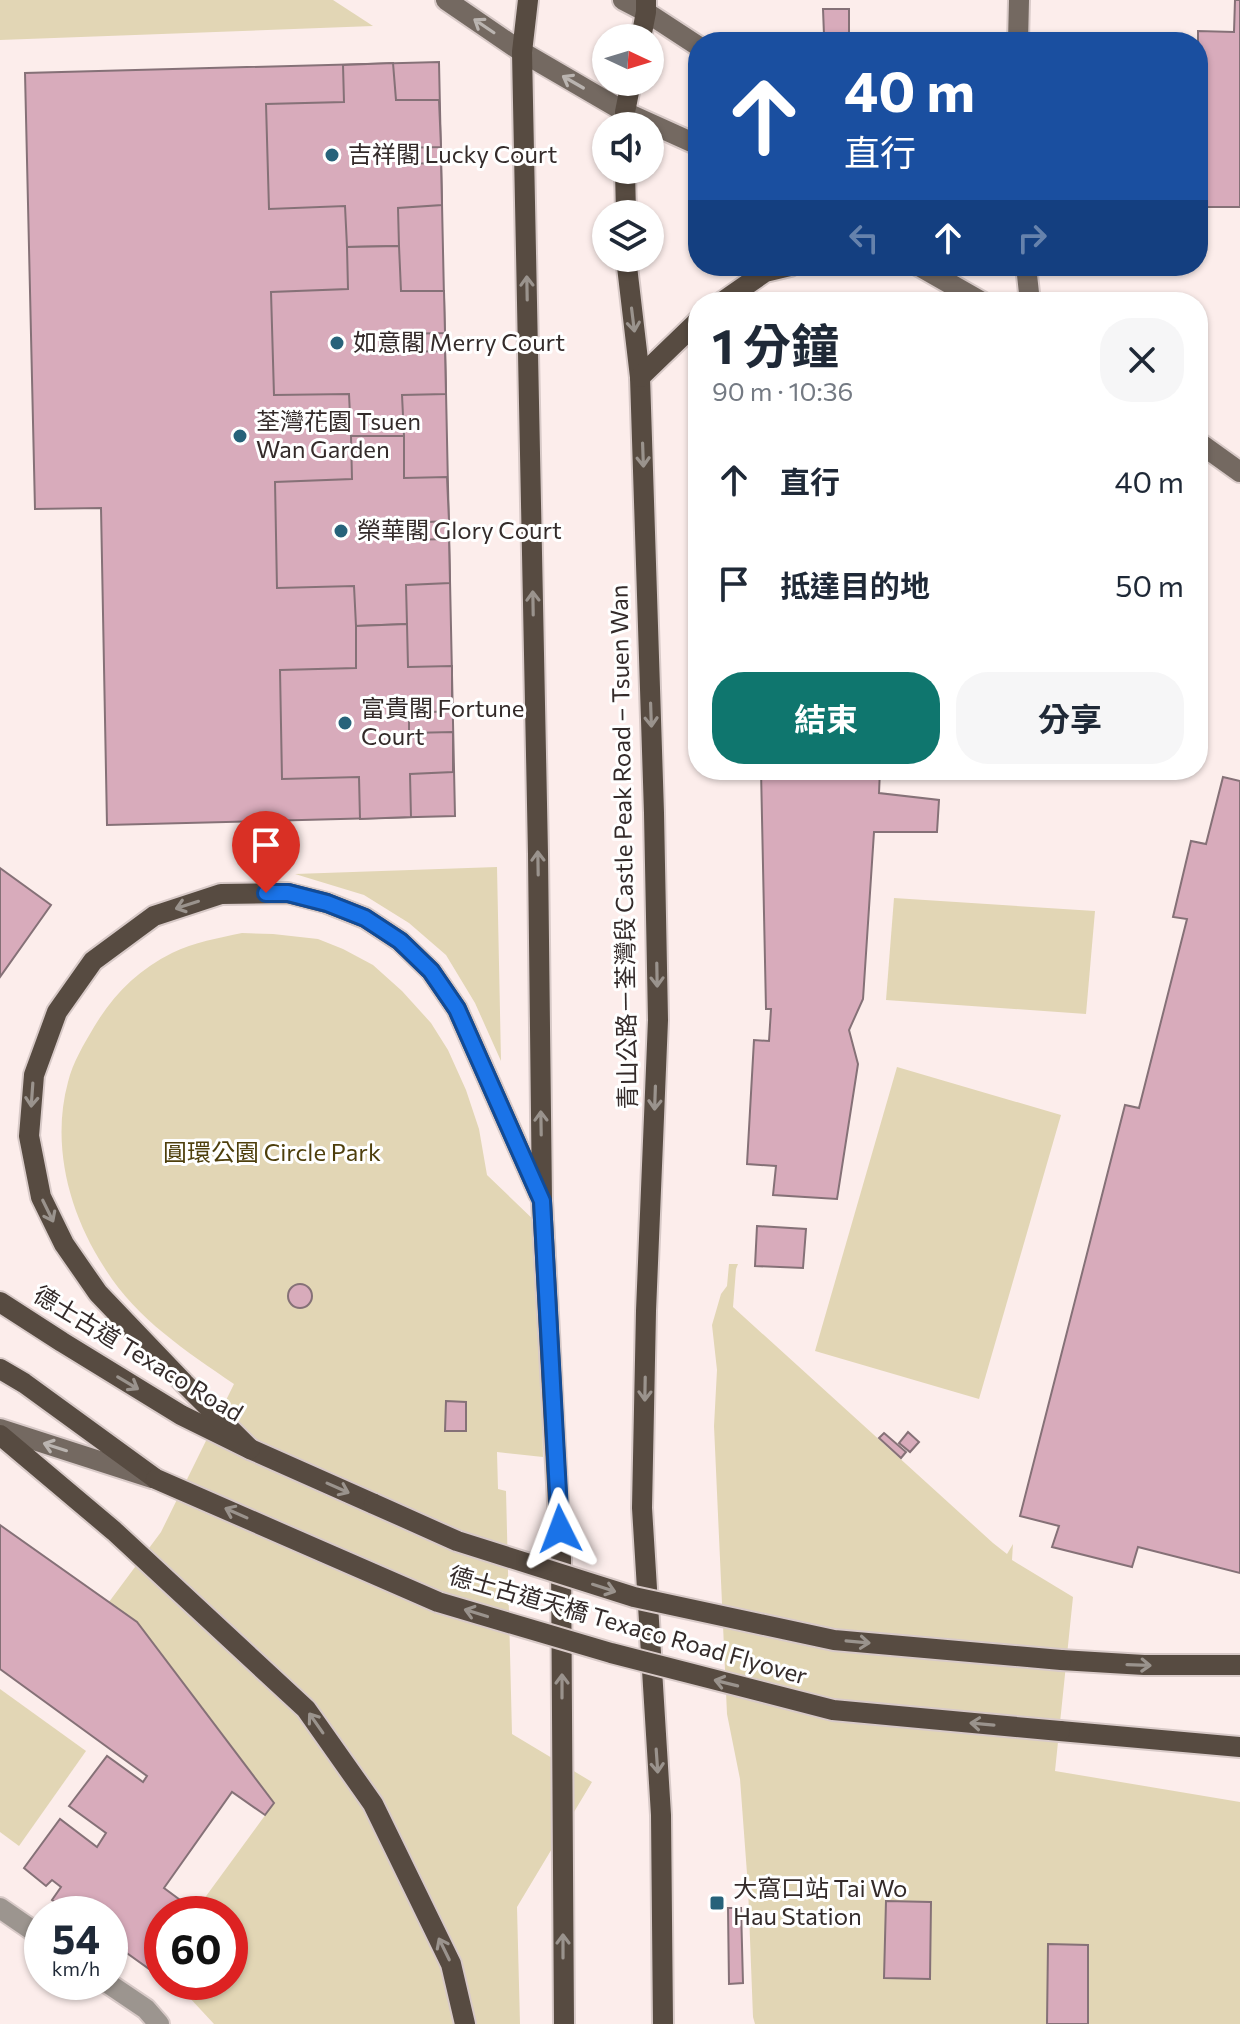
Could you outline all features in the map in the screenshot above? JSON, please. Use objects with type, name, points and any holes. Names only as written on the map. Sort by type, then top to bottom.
[{"type":"main road","points":[[446,0],[614,112]]},
{"type":"main road","points":[[528,0],[522,52],[542,1201],[561,1559],[564,2024]]},
{"type":"main road","points":[[623,0],[646,6],[688,38]]},
{"type":"main road","points":[[1008,32],[1018,4]]},
{"type":"main road","points":[[1018,4],[1018,32]]},
{"type":"main road","points":[[664,133],[688,141]]},
{"type":"main road","name":"青山公路－荃灣段 Castle Peak Road – Tsuen Wan","points":[[628,272],[640,377],[658,1020],[642,1508],[661,1815],[663,2024]]},
{"type":"main road","points":[[736,292],[759,276]]},
{"type":"main road","points":[[936,276],[964,292]]},
{"type":"main road","points":[[640,377],[688,331]]},
{"type":"main road","points":[[1208,449],[1240,472]]},
{"type":"main road","points":[[250,1449],[98,1293],[64,1244],[41,1197],[29,1136],[34,1075],[57,1012],[93,961],[154,916],[221,894],[288,893],[327,903],[365,918],[400,941],[431,971],[457,1009],[542,1201]]},
{"type":"main road","name":"德士古道 Texaco Road","points":[[0,1302],[181,1415],[250,1449]]},
{"type":"main road","name":"德士古道天橋 Texaco Road Flyover","points":[[0,1369],[156,1479],[438,1602],[611,1653],[833,1710],[1237,1748]]},
{"type":"main road","points":[[0,1432],[156,1479]]},
{"type":"main road","points":[[0,1432],[114,1531],[306,1709],[373,1804],[451,1964],[465,2024]]},
{"type":"main road","name":"德士古道天橋 Texaco Road Flyover","points":[[250,1449],[457,1541],[634,1597],[834,1640],[1061,1660],[1144,1665],[1240,1665]]},
{"type":"street","points":[[0,1908],[24,1925]]},
{"type":"street","points":[[128,1997],[146,2009],[159,2024]]},
{"type":"green space","points":[[0,0],[333,0],[373,26],[0,40]]},
{"type":"green space","points":[[497,867],[501,1061],[475,1003],[446,955],[409,923],[364,895],[295,874]]},
{"type":"green space","points":[[894,898],[1095,911],[1086,1014],[886,1000]]},
{"type":"green space","name":"圓環公園 Circle Park","points":[[242,933],[318,939],[373,965],[431,1023],[448,1050],[466,1090],[479,1129],[487,1175],[539,1225],[543,1457],[497,1452],[498,1489],[506,1491],[512,1734],[592,1782],[517,1907],[520,2024],[214,2024],[192,2000],[248,2000],[248,1896],[206,1896],[274,1803],[137,1622],[109,1602],[161,1532],[234,1384],[146,1318],[104,1267],[81,1224],[73,1201],[66,1178],[62,1130],[63,1106],[70,1075],[101,1015],[127,984],[148,967],[180,949]]},
{"type":"green space","points":[[897,1067],[1061,1115],[979,1399],[815,1351]]},
{"type":"green space","points":[[729,1264],[738,1264],[733,1307],[993,1543],[1007,1554],[1013,1544],[1012,1560],[1073,1597],[1055,1771],[1240,1802],[1240,2024],[755,2024],[740,1779],[727,1714],[714,1426],[717,1370],[712,1325],[721,1294],[727,1286]]},
{"type":"green space","points":[[0,1689],[86,1751],[19,1846],[0,1832]]},
{"type":"building","points":[[1235,0],[1240,0],[1240,207],[1208,207],[1208,32],[1198,31],[1234,32]]},
{"type":"building","points":[[823,9],[849,9],[849,32],[824,32]]},
{"type":"building","name":"荃灣花園 Tsuen Wan Garden","points":[[439,62],[455,816],[107,825],[101,508],[35,509],[25,73]]},
{"type":"building","name":"吉祥閣 Lucky Court","points":[[393,63],[396,100],[439,100],[441,147],[397,148],[397,164],[441,163],[442,205],[398,208],[399,246],[347,247],[345,206],[269,209],[266,104],[344,102],[343,65]]},
{"type":"building","name":"如意閣 Merry Court","points":[[399,246],[401,291],[444,291],[445,333],[401,334],[402,352],[445,351],[446,394],[402,395],[404,436],[351,436],[349,394],[274,395],[271,292],[348,289],[347,247]]},
{"type":"building","name":"榮華閣 Glory Court","points":[[351,436],[404,436],[404,478],[447,477],[449,521],[405,523],[406,540],[449,539],[450,583],[406,585],[407,624],[356,626],[354,586],[277,588],[275,482],[352,479]]},
{"type":"building","name":"富貴閣 Fortune Court","points":[[407,624],[408,667],[452,666],[452,711],[409,713],[409,733],[453,732],[453,772],[410,774],[411,817],[360,819],[359,777],[282,779],[280,670],[356,668],[356,626]]},
{"type":"building","points":[[1223,777],[1240,781],[1240,1573],[1138,1547],[1132,1567],[1052,1547],[1059,1526],[1020,1516],[1125,1105],[1139,1108],[1187,919],[1173,917],[1191,841],[1206,844]]},
{"type":"building","points":[[761,780],[880,780],[879,793],[939,800],[937,832],[874,832],[863,999],[849,1030],[858,1064],[837,1199],[773,1195],[776,1166],[747,1164],[754,1040],[769,1041],[771,1009],[766,1009]]},
{"type":"building","points":[[0,868],[51,905],[0,977]]},
{"type":"building","points":[[757,1226],[806,1229],[803,1268],[755,1266]]},
{"type":"building","points":[[295,1284],[305,1284],[312,1291],[312,1301],[305,1308],[295,1308],[288,1301],[288,1291]]},
{"type":"building","points":[[446,1401],[466,1402],[466,1431],[445,1431]]},
{"type":"building","points":[[908,1432],[919,1442],[910,1452],[899,1443]]},
{"type":"building","points":[[884,1433],[906,1452],[901,1458],[879,1438]]},
{"type":"building","points":[[0,1525],[137,1622],[274,1803],[265,1815],[232,1792],[164,1888],[175,1896],[144,1896],[144,1965],[128,1954],[128,1896],[55,1896],[61,1887],[52,1880],[46,1886],[24,1868],[60,1819],[97,1847],[106,1833],[69,1806],[107,1756],[143,1782],[147,1776],[0,1669]]},
{"type":"building","points":[[886,1901],[931,1902],[930,1979],[884,1978]]},
{"type":"building","points":[[728,1908],[741,1908],[743,1983],[729,1984]]},
{"type":"building","points":[[1048,1944],[1088,1945],[1088,2024],[1047,2024]]},
{"type":"place","name":"吉祥閣 Lucky Court","points":[[332,155]]},
{"type":"place","name":"如意閣 Merry Court","points":[[337,343]]},
{"type":"place","name":"荃灣花園 Tsuen Wan Garden","points":[[240,436]]},
{"type":"place","name":"榮華閣 Glory Court","points":[[341,531]]},
{"type":"place","name":"富貴閣 Fortune Court","points":[[345,723]]},
{"type":"place","name":"大窩口站 Tai Wo Hau Station","points":[[717,1903]]},
{"type":"route","points":[[266,893],[288,893],[327,903],[365,918],[400,941],[431,971],[457,1009],[542,1201],[560,1529]]}]
